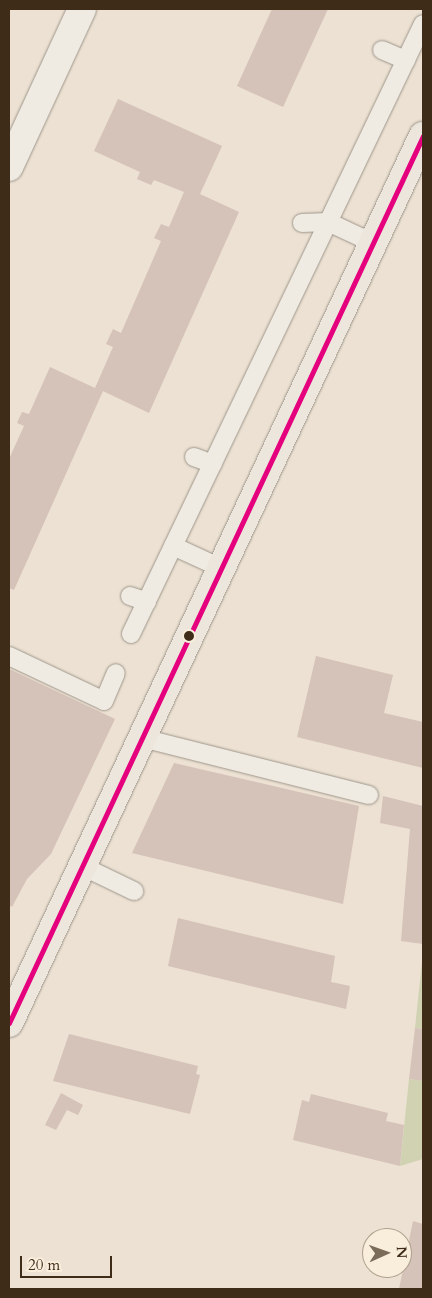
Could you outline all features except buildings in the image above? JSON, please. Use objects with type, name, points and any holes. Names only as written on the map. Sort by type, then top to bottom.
[{"type":"main road","points":[[9,1023],[423,136]]},
{"type":"street","points":[[9,167],[82,9]]},
{"type":"lane","points":[[131,634],[423,24]]},
{"type":"lane","points":[[382,50],[406,60]]},
{"type":"lane","points":[[302,223],[328,222],[373,243]]},
{"type":"lane","points":[[194,457],[212,464]]},
{"type":"lane","points":[[173,546],[221,568]]},
{"type":"lane","points":[[130,596],[146,602]]},
{"type":"lane","points":[[9,656],[104,701],[116,673]]},
{"type":"lane","points":[[142,738],[369,795]]},
{"type":"lane","points":[[82,866],[134,891]]},
{"type":"green space","points":[[423,953],[423,1029],[415,1028]]},
{"type":"green space","points":[[409,1079],[423,1081],[423,1159],[400,1166]]},
{"type":"transit line","points":[[9,1023],[423,136]]}]
